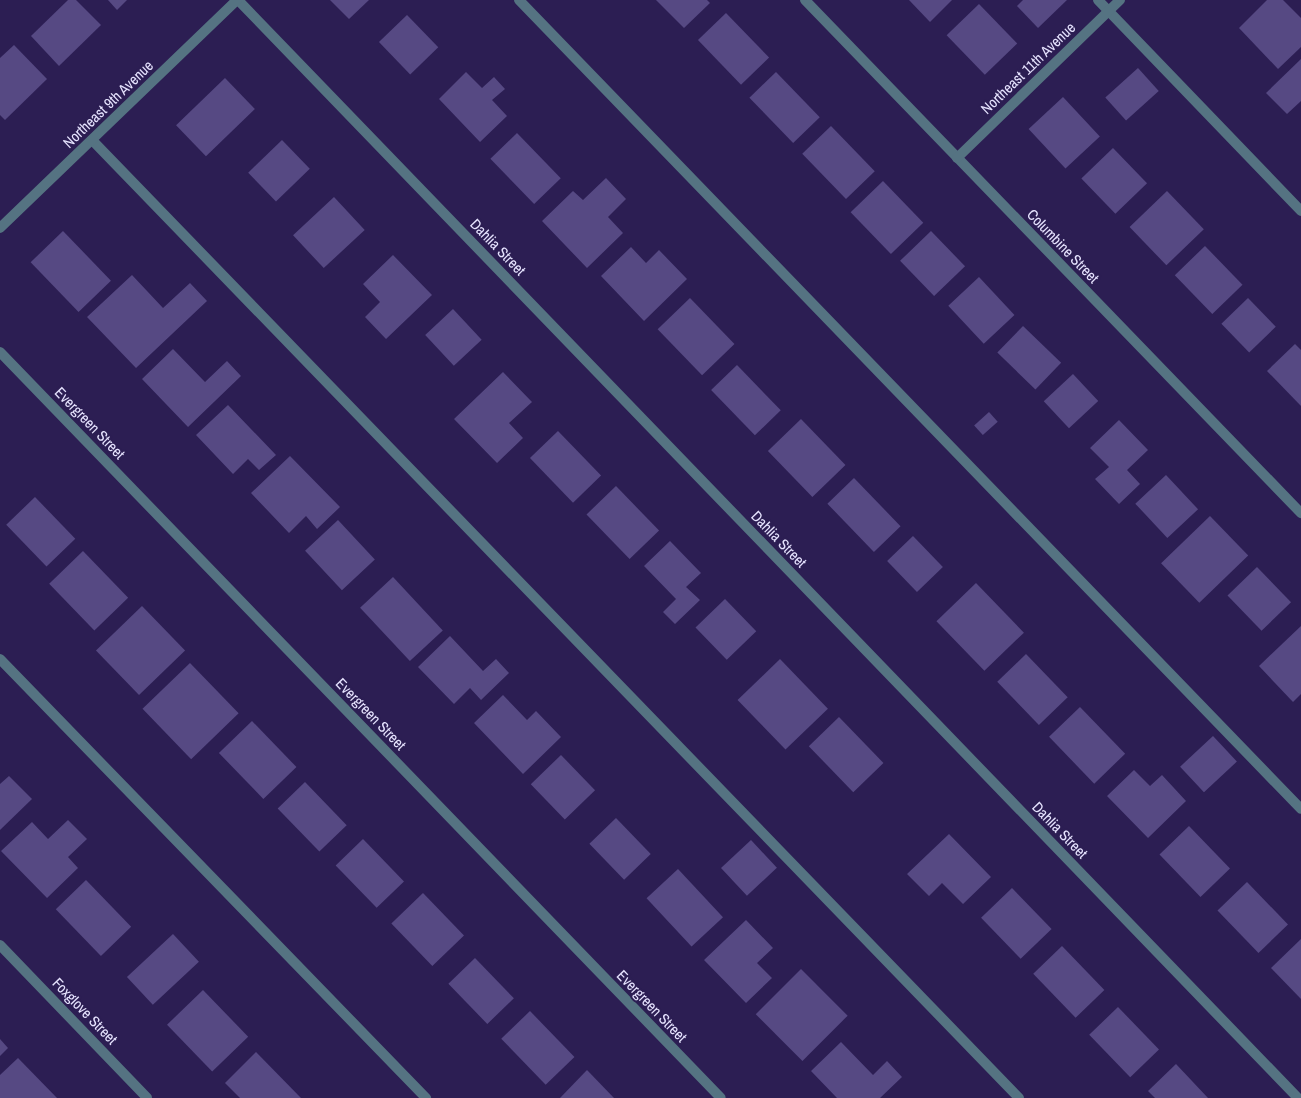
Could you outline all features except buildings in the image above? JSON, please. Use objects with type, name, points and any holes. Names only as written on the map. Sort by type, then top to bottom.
[{"type":"street","name":"Northeast 9th Avenue","points":[[0,228],[238,0]]},
{"type":"street","name":"Dahlia Street","points":[[238,0],[1298,1098]]},
{"type":"street","points":[[519,0],[1301,809]]},
{"type":"street","name":"Columbine Street","points":[[805,0],[1301,513]]},
{"type":"street","points":[[1098,0],[1301,211]]},
{"type":"street","name":"Northeast 11th Avenue","points":[[956,158],[1120,0]]},
{"type":"street","points":[[92,140],[1019,1098]]},
{"type":"street","name":"Evergreen Street","points":[[0,352],[721,1098]]},
{"type":"street","points":[[0,659],[426,1098]]},
{"type":"street","name":"Foxglove Street","points":[[0,945],[148,1098]]}]
